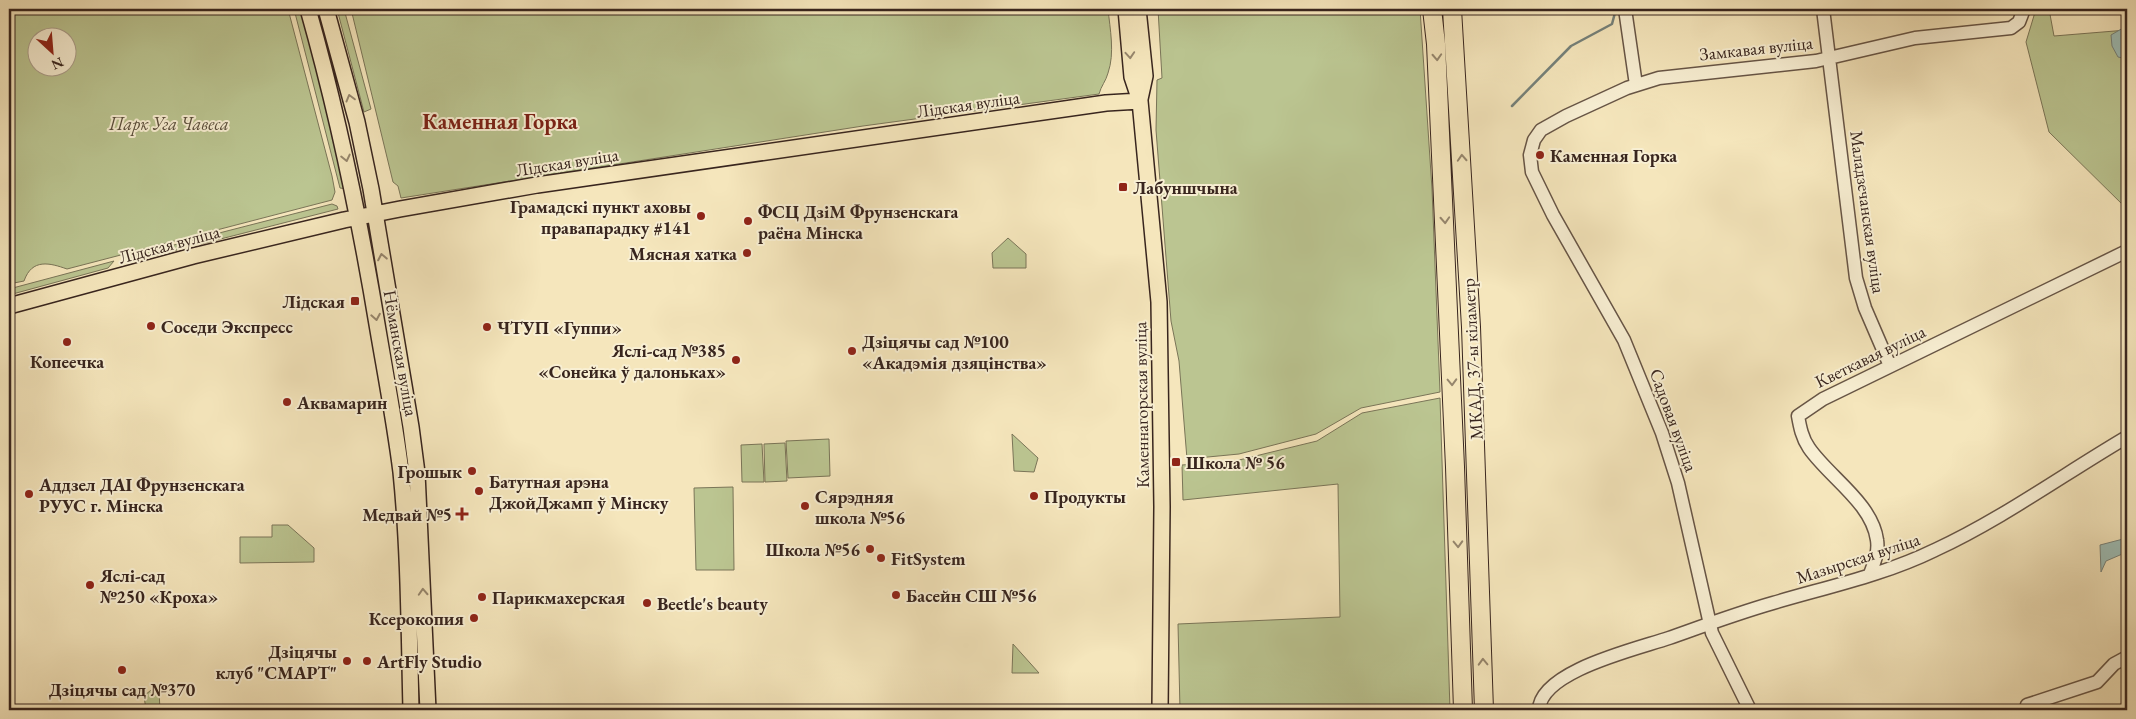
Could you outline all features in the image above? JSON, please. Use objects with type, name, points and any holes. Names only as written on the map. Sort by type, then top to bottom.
[{"type":"highway","name":"МКАД, 37-ы кіламетр","points":[[1432,9],[1436,44],[1449,312],[1463,710]]},
{"type":"highway","name":"МКАД, 37-ы кіламетр","points":[[1452,9],[1471,327],[1484,710]]},
{"type":"main road","name":"Нёманская вуліца","points":[[308,9],[330,86],[358,218],[394,422],[413,546],[428,710]]},
{"type":"main road","name":"Нёманская вуліца","points":[[326,9],[357,122],[376,214],[417,474],[413,546],[411,710]]},
{"type":"main road","name":"Каменнагорская вуліца","points":[[1126,9],[1132,77],[1140,101],[1159,302],[1162,507],[1160,710]]},
{"type":"main road","name":"Каменнагорская вуліца","points":[[1138,9],[1145,76],[1140,101]]},
{"type":"main road","name":"Лідская вуліца","points":[[9,306],[193,256],[376,214],[537,185],[1106,103],[1140,101]]},
{"type":"street","points":[[1625,9],[1636,85]]},
{"type":"street","name":"Маладзечанская вуліца","points":[[1823,9],[1827,54],[1844,171],[1856,278],[1865,308],[1890,366]]},
{"type":"street","name":"Замкавая вуліца","points":[[1530,155],[1534,140],[1542,130],[1566,116],[1636,85],[1683,74],[1827,54],[1915,38],[2015,25],[2024,9]]},
{"type":"street","name":"Садовая вуліца","points":[[1530,155],[1532,172],[1553,215],[1624,340],[1658,424],[1678,483],[1710,623],[1721,653],[1750,710]]},
{"type":"street","name":"Кветкавая вуліца","points":[[1870,574],[1877,556],[1878,540],[1871,523],[1854,497],[1808,448],[1800,431],[1798,416],[1823,399],[2127,251]]},
{"type":"street","name":"Мазырская вуліца","points":[[1539,710],[1545,693],[1552,686],[1580,669],[1710,623],[1870,574],[1934,551],[1970,532],[2127,436]]},
{"type":"street","points":[[2027,705],[2097,682],[2114,664],[2127,657]]},
{"type":"green space","name":"Парк Уга Чавеса","points":[[9,9],[288,9],[332,176],[335,192],[332,200],[67,269],[42,264],[32,269],[24,281],[9,284]]},
{"type":"green space","points":[[294,9],[301,9],[319,71],[347,189],[340,188]]},
{"type":"green space","points":[[337,9],[344,9],[371,109],[364,112]]},
{"type":"green space","points":[[351,9],[1108,9],[1111,57],[1107,76],[1099,94],[863,126],[401,198],[398,186],[393,182]]},
{"type":"green space","points":[[1158,9],[1420,9],[1432,189],[1440,392],[1361,408],[1316,434],[1239,454],[1187,459],[1179,361],[1171,321],[1156,130],[1157,80],[1162,78]]},
{"type":"green space","points":[[2036,9],[2049,9],[2054,36],[2127,30],[2127,209],[2049,132],[2026,42]]},
{"type":"green space","points":[[332,204],[337,206],[338,209],[201,244],[192,240]]},
{"type":"green space","points":[[1008,238],[1026,254],[1026,268],[993,268],[992,253]]},
{"type":"green space","points":[[182,243],[177,250],[133,261],[125,257]]},
{"type":"green space","points":[[114,261],[108,268],[9,295],[9,289]]},
{"type":"green space","points":[[1440,398],[1450,710],[1180,710],[1178,624],[1340,617],[1338,484],[1183,500],[1182,465],[1235,461],[1317,441],[1362,413]]},
{"type":"green space","points":[[1012,434],[1038,458],[1034,472],[1014,471]]},
{"type":"green space","points":[[829,439],[830,476],[788,478],[786,441]]},
{"type":"green space","points":[[785,443],[787,481],[765,482],[764,444]]},
{"type":"green space","points":[[762,444],[764,482],[742,482],[741,445]]},
{"type":"green space","points":[[733,487],[734,570],[696,570],[694,488]]},
{"type":"green space","points":[[272,525],[288,525],[314,548],[314,562],[240,563],[240,537],[272,537]]},
{"type":"green space","points":[[1013,644],[1039,673],[1012,673]]},
{"type":"green space","points":[[151,690],[159,691],[160,710],[146,710],[144,696]]},
{"type":"water","points":[[2123,28],[2127,28],[2127,59],[2118,57],[2112,46],[2111,35]]},
{"type":"water","points":[[2127,538],[2127,552],[2106,561],[2101,572],[2100,545]]},
{"type":"waterway","points":[[1512,106],[1571,46],[1612,24],[1616,9]]},
{"type":"place","name":"Каменная Горка","points":[[1540,155]]},
{"type":"place","name":"Лабуншчына","points":[[1123,187]]},
{"type":"place","name":"Грамадскі пункт аховы правапарадку #141","points":[[701,216]]},
{"type":"place","name":"ФСЦ ДзіМ Фрунзенскага раёна Мінска","points":[[748,221]]},
{"type":"place","name":"Мясная хатка","points":[[747,253]]},
{"type":"place","name":"Лідская","points":[[355,301]]},
{"type":"place","name":"Соседи Экспресс","points":[[151,326]]},
{"type":"place","name":"ЧТУП «Гуппи»","points":[[487,327]]},
{"type":"place","name":"Копеечка","points":[[67,342]]},
{"type":"place","name":"Дзіцячы сад №100 «Акадэмія дзяцінства»","points":[[852,351]]},
{"type":"place","name":"Яслі-сад №385 «Сонейка ў далоньках»","points":[[736,360]]},
{"type":"place","name":"Аквамарин","points":[[287,402]]},
{"type":"place","name":"Школа № 56","points":[[1176,462]]},
{"type":"place","name":"Грошык","points":[[472,471]]},
{"type":"place","name":"Батутная арэна ДжойДжамп ў Мінску","points":[[479,491]]},
{"type":"place","name":"Аддзел ДАІ Фрунзенскага РУУС г. Мінска","points":[[29,494]]},
{"type":"place","name":"Продукты","points":[[1034,496]]},
{"type":"place","name":"Сярэдняя школа №56","points":[[805,506]]},
{"type":"place","name":"Медвай №5","points":[[462,514]]},
{"type":"place","name":"Школа №56","points":[[870,549]]},
{"type":"place","name":"FitSystem","points":[[881,558]]},
{"type":"place","name":"Яслі-сад №250 «Кроха»","points":[[90,585]]},
{"type":"place","name":"Басейн СШ №56","points":[[896,595]]},
{"type":"place","name":"Парикмахерская","points":[[482,597]]},
{"type":"place","name":"Beetle's beauty","points":[[647,603]]},
{"type":"place","name":"Ксерокопия","points":[[474,618]]},
{"type":"place","name":"Дзіцячы клуб \"СМАРТ\"","points":[[347,661]]},
{"type":"place","name":"ArtFly Studio","points":[[367,661]]},
{"type":"place","name":"Дзіцячы сад №370","points":[[122,670]]},
{"type":"district","name":"Каменная Горка","points":[[500,121]]}]
